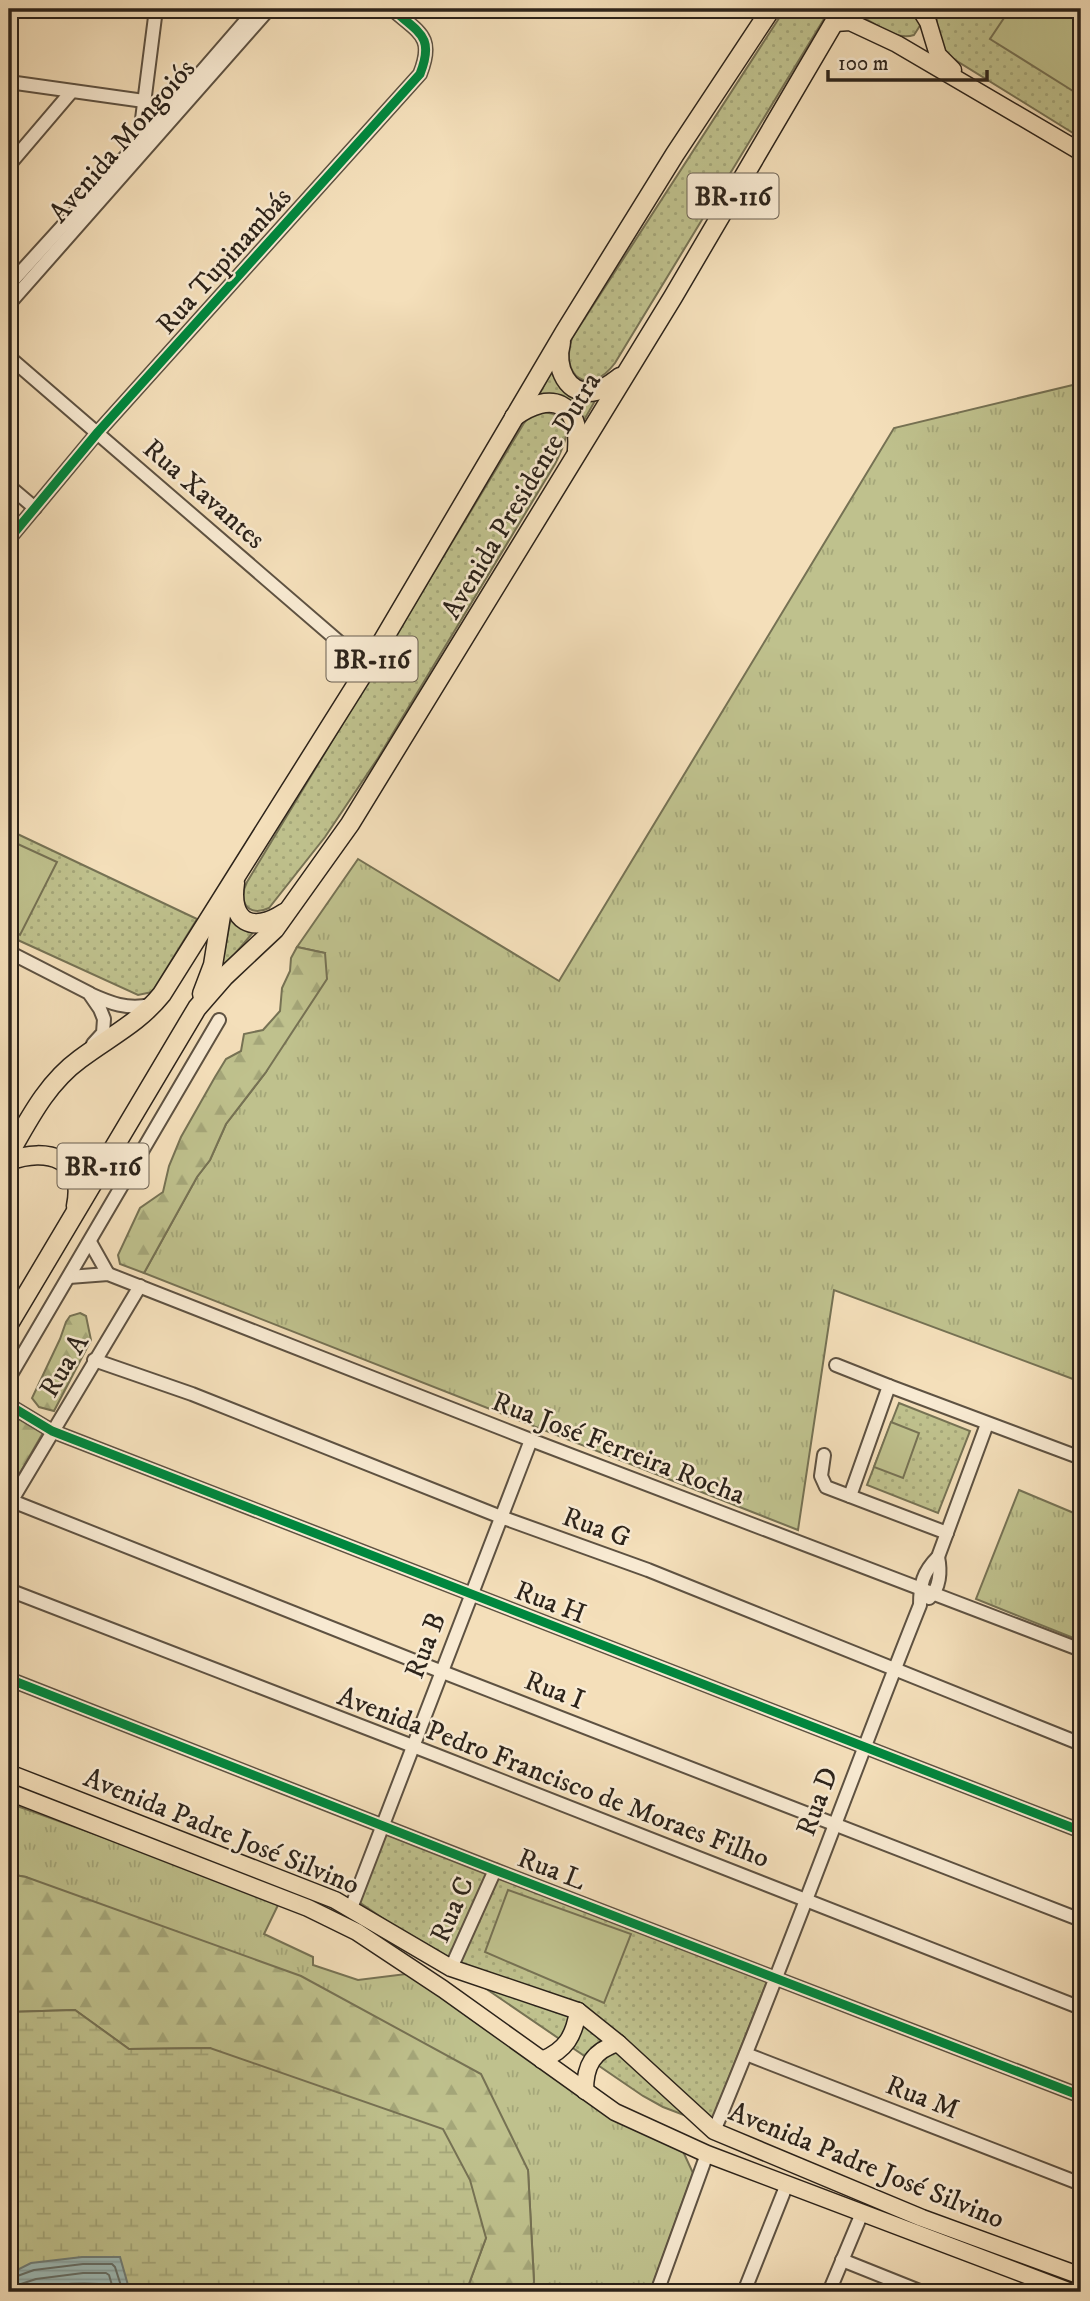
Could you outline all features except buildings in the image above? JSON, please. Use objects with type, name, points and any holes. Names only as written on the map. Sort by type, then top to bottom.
[{"type":"highway","name":"Avenida Presidente Dutra","points":[[9,1324],[197,1008],[214,965],[223,896],[367,666],[564,333],[765,13]]},
{"type":"highway","name":"Avenida Presidente Dutra","points":[[197,1008],[224,977],[275,929],[350,824],[734,196],[839,16]]},
{"type":"highway","points":[[564,333],[557,353],[559,368],[566,381],[575,388],[593,392],[608,386],[628,368]]},
{"type":"highway","points":[[513,418],[526,408],[539,403],[551,402],[563,408],[571,414],[577,426],[576,453]]},
{"type":"highway","points":[[236,876],[235,908],[242,919],[266,923],[289,910]]},
{"type":"highway","points":[[9,1154],[46,1091],[79,1060],[143,1016],[153,1005],[223,896]]},
{"type":"highway","points":[[9,1161],[29,1154],[59,1158],[71,1169],[78,1184],[75,1213]]},
{"type":"main road","points":[[897,44],[917,44],[926,34],[926,13]]},
{"type":"main road","points":[[926,13],[938,55],[966,85]]},
{"type":"main road","points":[[839,16],[897,44],[1081,152]]},
{"type":"main road","name":"Avenida Padre José Silvino","points":[[9,1773],[351,1908],[451,1968],[578,2011],[618,2043],[714,2131],[934,2222],[1081,2276]]},
{"type":"main road","name":"Avenida Padre José Silvino","points":[[9,1791],[327,1916],[357,1932],[432,1982],[615,2112],[638,2124],[706,2154],[1071,2292]]},
{"type":"main road","points":[[542,2060],[564,2048],[570,2039],[578,2011]]},
{"type":"main road","points":[[585,2091],[585,2076],[595,2054],[618,2043]]},
{"type":"street","points":[[147,141],[141,134],[156,9]]},
{"type":"street","name":"Avenida Mongoiós","points":[[9,304],[256,9]]},
{"type":"street","name":"Avenida Mongoiós","points":[[9,285],[270,9]]},
{"type":"street","name":"Rua Tupinambás","points":[[9,539],[98,432],[420,74],[427,55],[427,45],[419,33],[392,9]]},
{"type":"street","points":[[9,82],[144,101]]},
{"type":"street","points":[[9,165],[72,91]]},
{"type":"street","name":"Rua Xavantes","points":[[9,357],[367,666]]},
{"type":"street","points":[[9,486],[35,508]]},
{"type":"street","points":[[11,957],[123,1007],[153,1005]]},
{"type":"street","points":[[79,1060],[103,1033],[104,1019],[89,993]]},
{"type":"street","points":[[9,1378],[219,1020]]},
{"type":"street","points":[[69,1277],[108,1273],[90,1242]]},
{"type":"street","name":"Rua José Ferreira Rocha","points":[[108,1273],[531,1440],[1081,1650]]},
{"type":"street","name":"Rua A","points":[[10,1503],[140,1286]]},
{"type":"street","name":"Rua G","points":[[94,1360],[192,1394],[500,1517],[648,1570],[1081,1744]]},
{"type":"street","points":[[836,1365],[1081,1458]]},
{"type":"street","points":[[850,1496],[889,1386]]},
{"type":"street","name":"Rua H","points":[[9,1405],[52,1432],[1081,1831]]},
{"type":"street","points":[[920,1605],[935,1594],[940,1573],[939,1557],[988,1423]]},
{"type":"street","name":"Rua B","points":[[351,1908],[531,1440]]},
{"type":"street","points":[[824,1455],[821,1476],[826,1488],[947,1533]]},
{"type":"street","name":"Rua I","points":[[10,1503],[1081,1920]]},
{"type":"street","points":[[920,1588],[928,1568],[939,1557]]},
{"type":"street","name":"Rua D","points":[[714,2131],[747,2054],[833,1824],[920,1605],[920,1588]]},
{"type":"street","name":"Avenida Pedro Francisco de Moraes Filho","points":[[9,1590],[1081,2008]]},
{"type":"street","name":"Rua L","points":[[9,1679],[1081,2096]]},
{"type":"street","name":"Rua C","points":[[451,1968],[495,1870]]},
{"type":"street","name":"Rua M","points":[[747,2054],[1081,2184]]},
{"type":"street","points":[[657,2292],[706,2154]]},
{"type":"street","points":[[744,2292],[787,2184]]},
{"type":"street","points":[[830,2292],[862,2213]]},
{"type":"street","points":[[842,2260],[922,2292]]},
{"type":"green space","points":[[785,9],[830,9],[615,363],[605,374],[595,379],[579,378],[570,363],[572,338]]},
{"type":"green space","points":[[852,9],[917,9],[923,21],[914,35],[898,35],[850,12]]},
{"type":"green space","points":[[936,9],[1081,9],[1081,138],[944,53],[937,27]]},
{"type":"green space","points":[[1010,9],[1081,9],[1081,96],[990,39]]},
{"type":"green space","points":[[551,372],[559,385],[596,399],[583,422],[555,395],[539,395]]},
{"type":"green space","points":[[1081,383],[1081,1382],[834,1290],[798,1530],[144,1273],[197,1177],[210,1160],[226,1124],[266,1072],[325,953],[297,947],[358,859],[559,981],[894,428]]},
{"type":"green space","points":[[542,412],[554,414],[565,424],[563,447],[555,464],[378,758],[325,837],[269,908],[262,911],[250,909],[246,906],[243,895],[247,882],[524,423],[529,417]]},
{"type":"green space","points":[[9,830],[197,919],[152,992],[138,995],[9,936]]},
{"type":"green space","points":[[9,840],[57,862],[20,935],[9,929]]},
{"type":"green space","points":[[231,916],[256,929],[217,975],[224,955]]},
{"type":"green space","points":[[297,947],[325,953],[327,979],[266,1072],[226,1124],[210,1160],[197,1177],[144,1273],[120,1264],[118,1255],[140,1208],[163,1192],[169,1166],[181,1137],[226,1059],[241,1051],[244,1034],[263,1030],[280,1011],[282,988]]},
{"type":"green space","points":[[80,1313],[86,1316],[91,1340],[54,1411],[39,1407],[32,1398],[66,1322],[70,1316]]},
{"type":"green space","points":[[899,1403],[970,1431],[938,1513],[867,1485]]},
{"type":"green space","points":[[9,1414],[44,1431],[9,1492]]},
{"type":"green space","points":[[891,1422],[919,1433],[903,1478],[874,1467]]},
{"type":"green space","points":[[1019,1490],[1081,1516],[1081,1641],[976,1599]]},
{"type":"green space","points":[[9,1803],[280,1901],[264,1934],[313,1957],[313,1965],[358,1980],[414,1973],[681,2147],[693,2173],[650,2292],[530,2292],[534,2281],[528,2170],[26,1877],[9,1874]]},
{"type":"green space","points":[[387,1830],[768,1979],[710,2125],[663,2107],[643,2096],[359,1902]]},
{"type":"green space","points":[[9,1874],[26,1877],[301,1976],[481,2074],[528,2170],[534,2282],[530,2292],[466,2292],[486,2238],[210,2048],[129,2049],[75,2010],[9,2012]]},
{"type":"green space","points":[[508,1890],[631,1934],[604,2003],[485,1952]]},
{"type":"green space","points":[[75,2010],[129,2049],[210,2048],[443,2129],[470,2180],[486,2238],[466,2292],[9,2292],[9,2012]]},
{"type":"water","points":[[82,2257],[120,2257],[130,2292],[9,2292],[9,2274],[31,2263]]},
{"type":"cycle path","points":[[9,539],[98,432],[420,74],[426,51],[422,36],[392,9]]},
{"type":"cycle path","points":[[9,1405],[52,1431],[1081,1831]]},
{"type":"cycle path","points":[[9,1679],[1081,2096]]}]
